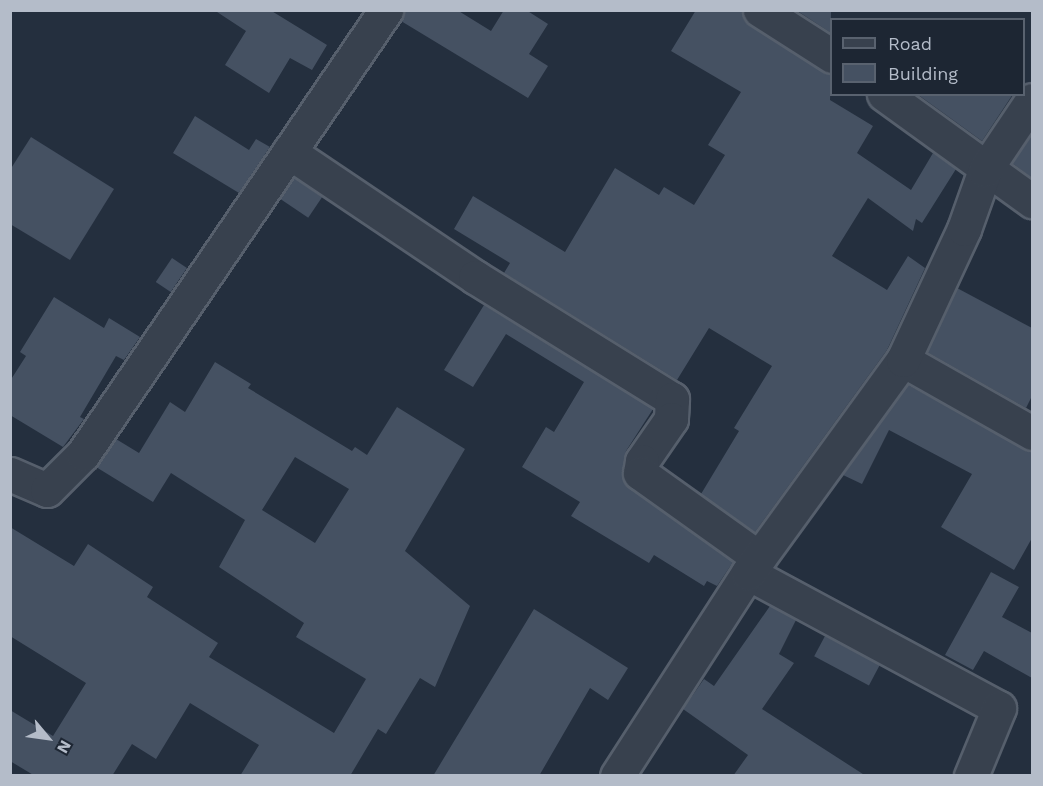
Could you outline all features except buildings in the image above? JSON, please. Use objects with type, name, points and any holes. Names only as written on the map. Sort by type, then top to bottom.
[{"type":"street","points":[[10,474],[47,490],[82,454],[386,10]]},
{"type":"street","points":[[760,10],[830,56]]},
{"type":"street","points":[[887,96],[985,170],[1032,201]]},
{"type":"street","points":[[617,776],[754,565],[903,360],[964,229],[985,170],[1032,100]]},
{"type":"street","points":[[289,152],[475,277],[672,399],[671,419],[642,461],[640,473],[754,565],[999,708],[971,776]]},
{"type":"street","points":[[903,360],[1032,432]]}]
